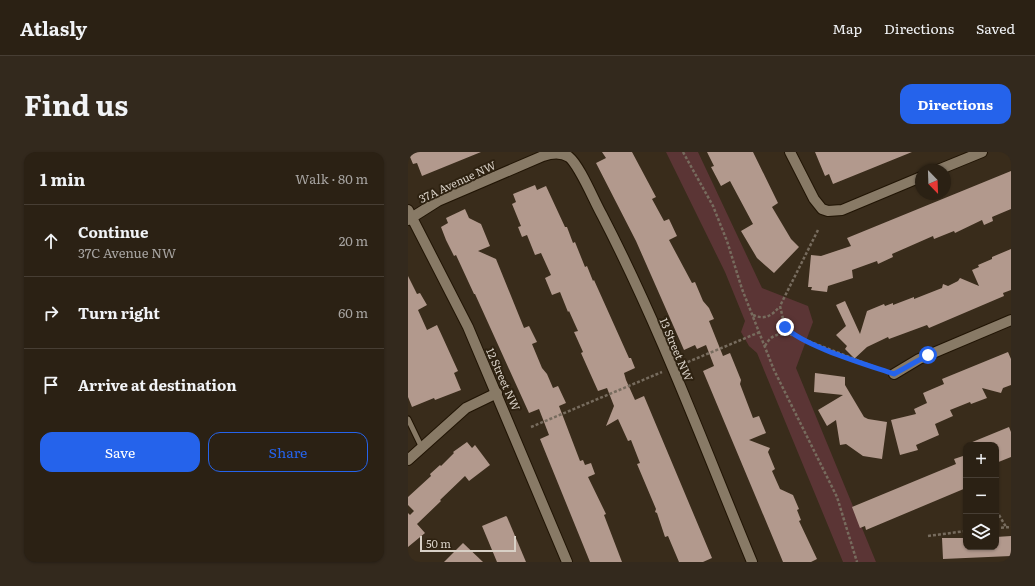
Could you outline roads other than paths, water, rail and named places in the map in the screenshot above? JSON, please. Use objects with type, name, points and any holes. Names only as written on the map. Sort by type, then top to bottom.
[{"type":"street","points":[[790,152],[814,199],[822,209],[828,211],[842,210],[915,180]]},
{"type":"street","points":[[951,165],[982,152]]},
{"type":"street","name":"37A Avenue NW","points":[[409,216],[438,201],[543,156],[557,153],[564,154]]},
{"type":"street","name":"13 Street NW","points":[[564,154],[573,161],[577,168],[645,304],[752,562]]},
{"type":"street","name":"12 Street NW","points":[[409,216],[459,308],[497,393],[567,562]]},
{"type":"street","points":[[894,374],[919,359],[1011,320]]},
{"type":"street","points":[[408,460],[466,408],[497,393]]},
{"type":"lane","points":[[408,419],[422,448]]}]
